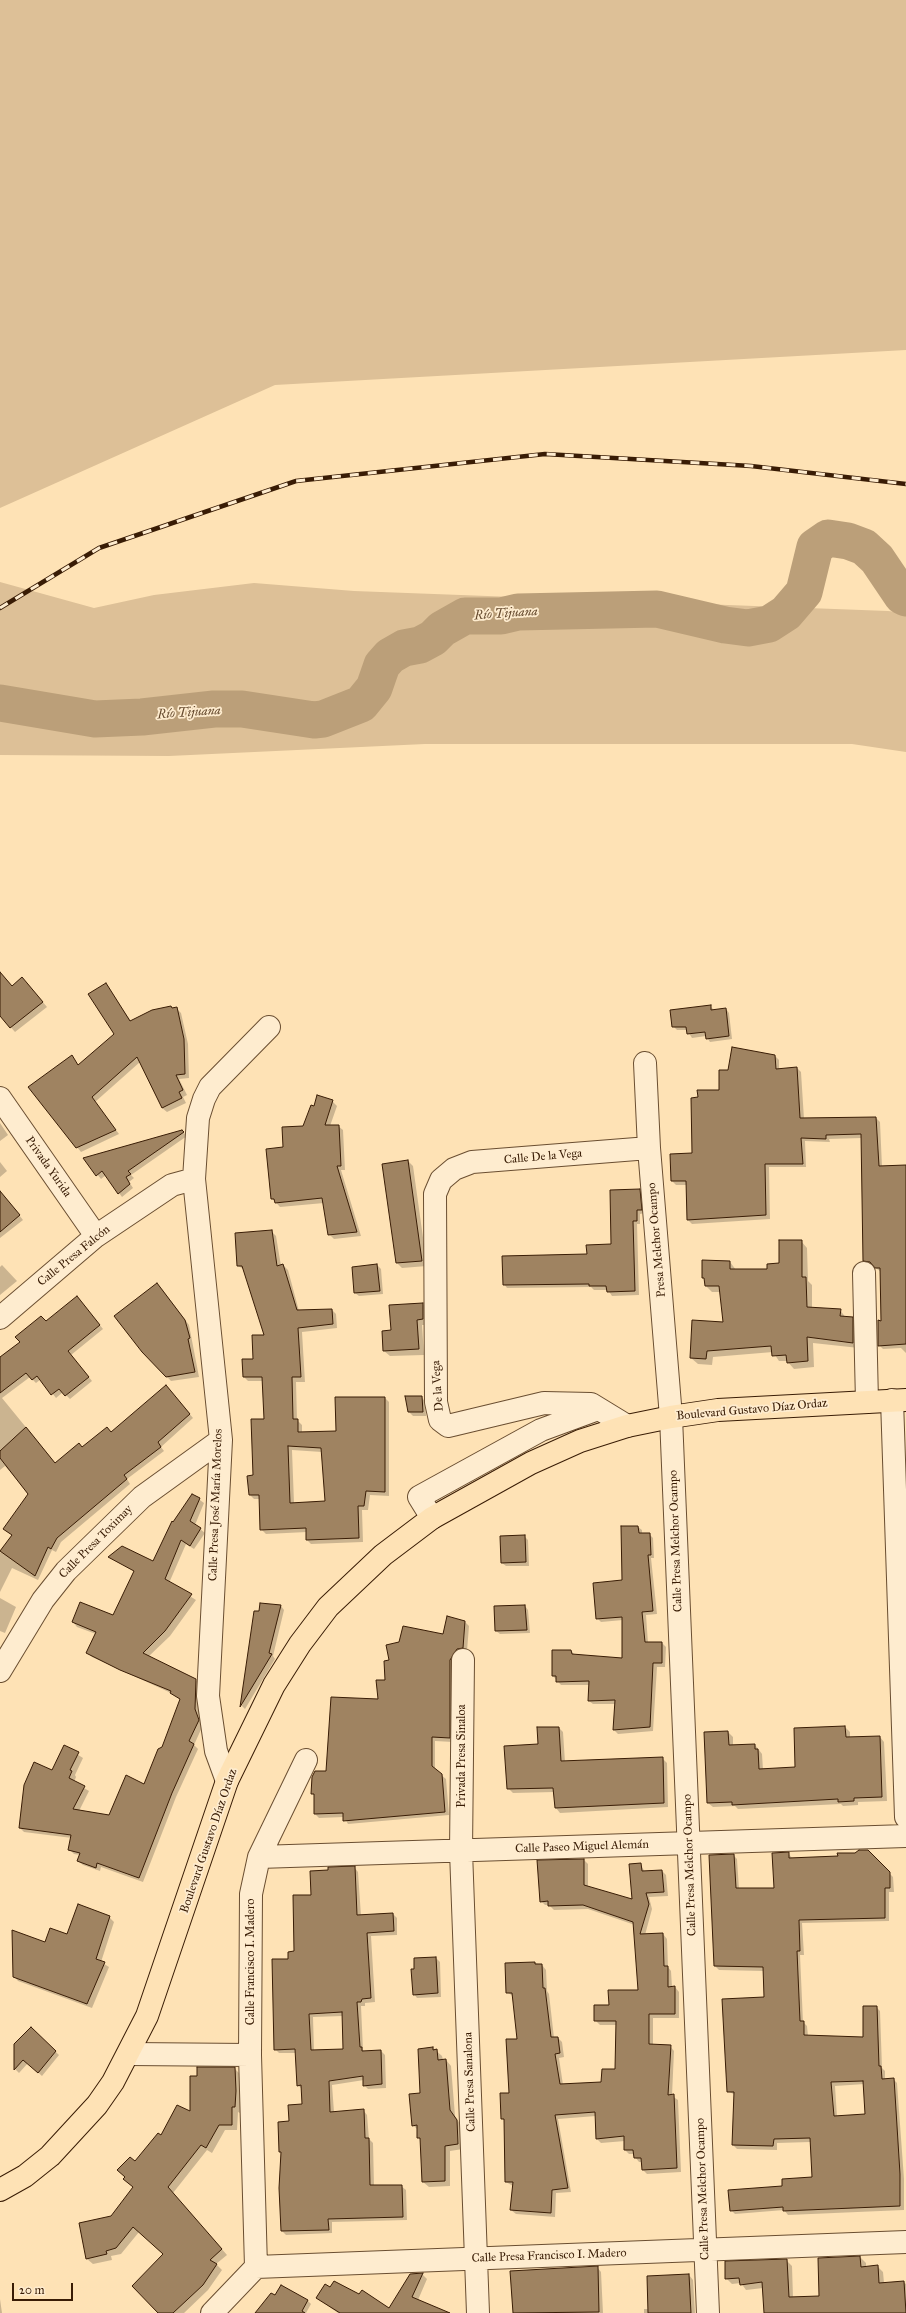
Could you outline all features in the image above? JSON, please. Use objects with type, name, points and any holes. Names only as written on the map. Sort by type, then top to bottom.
[{"type":"main road","name":"Boulevard Gustavo Díaz Ordaz","points":[[0,2190],[25,2176],[50,2156],[72,2133],[113,2082],[129,2054],[149,2009],[227,1781],[274,1685],[300,1644],[328,1607],[383,1555],[432,1518],[531,1463],[580,1441],[627,1426],[671,1417],[718,1410],[899,1400]]},
{"type":"street","name":"Calle Presa José María Morelos","points":[[227,1781],[216,1752],[208,1696],[221,1440],[194,1179],[198,1118],[204,1099],[210,1087],[268,1027]]},
{"type":"street","name":"Presa Melchor Ocampo","points":[[645,1064],[649,1148],[671,1417]]},
{"type":"street","name":"Privada Yurida","points":[[0,1098],[96,1236]]},
{"type":"street","name":"Calle De la Vega","points":[[441,1180],[454,1169],[472,1162],[649,1148]]},
{"type":"street","name":"Calle Presa Falcón","points":[[0,1318],[96,1236],[172,1184],[194,1179]]},
{"type":"street","name":"De la Vega","points":[[441,1180],[435,1194],[434,1214],[436,1402],[440,1420],[448,1426],[544,1403],[591,1404],[627,1426]]},
{"type":"street","points":[[864,1273],[867,1402]]},
{"type":"street","points":[[899,1400],[906,1818]]},
{"type":"street","points":[[432,1518],[419,1497],[541,1430],[599,1408]]},
{"type":"street","name":"Calle Presa Melchor Ocampo","points":[[671,1417],[708,2313]]},
{"type":"street","name":"Calle Presa Toximay","points":[[0,1671],[43,1600],[66,1571],[142,1497],[221,1440]]},
{"type":"street","name":"Privada Presa Sinaloa","points":[[461,1851],[463,1660]]},
{"type":"street","name":"Calle Francisco I. Madero","points":[[256,2267],[250,2055],[250,1894],[259,1857],[306,1760]]},
{"type":"street","name":"Calle Paseo Miguel Alemán","points":[[259,1857],[906,1836]]},
{"type":"street","name":"Calle Presa Sanalona","points":[[461,1851],[478,2313]]},
{"type":"street","points":[[129,2054],[250,2055]]},
{"type":"street","name":"Calle Presa Francisco I. Madero","points":[[256,2267],[906,2242]]},
{"type":"street","points":[[212,2313],[256,2267]]},
{"type":"shaded area","points":[[0,0],[906,0],[906,350],[275,385],[0,508]]},
{"type":"shaded area","points":[[0,582],[94,608],[154,595],[254,583],[354,591],[888,611],[906,613],[906,752],[852,744],[425,744],[169,756],[0,755]]},
{"type":"building","points":[[0,972],[12,986],[22,977],[43,1002],[10,1028],[0,1016]]},
{"type":"building","points":[[106,983],[130,1021],[152,1010],[171,1006],[172,1008],[177,1007],[184,1039],[185,1074],[176,1075],[183,1090],[179,1092],[182,1098],[162,1108],[137,1057],[92,1097],[116,1130],[76,1148],[28,1087],[72,1055],[78,1065],[114,1034],[88,994]]},
{"type":"building","points":[[711,1005],[711,1010],[726,1008],[729,1036],[706,1039],[705,1032],[687,1034],[686,1027],[672,1027],[670,1010]]},
{"type":"building","points":[[732,1047],[775,1055],[776,1069],[797,1067],[800,1118],[876,1117],[879,1166],[906,1165],[906,1344],[878,1346],[878,1320],[881,1321],[880,1268],[875,1268],[870,1262],[863,1261],[861,1134],[826,1135],[826,1139],[801,1138],[803,1164],[765,1164],[766,1215],[687,1220],[686,1181],[671,1181],[670,1154],[692,1153],[691,1098],[698,1097],[697,1090],[719,1090],[719,1070],[728,1070]]},
{"type":"building","points":[[317,1095],[333,1100],[325,1125],[339,1125],[341,1166],[337,1166],[357,1232],[328,1235],[322,1198],[275,1203],[274,1199],[271,1199],[266,1149],[283,1147],[282,1127],[303,1126],[311,1105],[314,1106]]},
{"type":"building","points":[[182,1130],[184,1132],[128,1171],[131,1174],[126,1177],[130,1184],[118,1194],[102,1171],[96,1176],[83,1158]]},
{"type":"building","points":[[408,1160],[422,1261],[396,1263],[382,1164]]},
{"type":"building","points":[[640,1189],[642,1210],[637,1210],[637,1221],[633,1221],[635,1291],[607,1292],[606,1286],[589,1286],[589,1284],[503,1285],[502,1256],[587,1254],[586,1245],[611,1244],[610,1190]]},
{"type":"building","points":[[0,1191],[20,1215],[0,1232]]},
{"type":"building","points":[[272,1230],[277,1266],[283,1264],[297,1310],[332,1309],[333,1324],[298,1328],[301,1377],[292,1377],[293,1419],[298,1419],[298,1432],[336,1431],[335,1397],[385,1397],[385,1492],[366,1491],[364,1506],[358,1506],[359,1538],[306,1540],[306,1528],[260,1530],[259,1495],[249,1495],[247,1476],[253,1475],[251,1419],[264,1419],[262,1377],[243,1377],[242,1359],[253,1359],[252,1335],[264,1335],[242,1266],[237,1266],[235,1233]],"holes":[[[288,1446],[321,1448],[325,1501],[290,1503]]]},
{"type":"building","points":[[779,1240],[802,1240],[802,1277],[806,1277],[807,1307],[841,1309],[840,1316],[853,1317],[853,1343],[807,1337],[808,1361],[787,1363],[786,1355],[772,1356],[771,1346],[707,1351],[706,1359],[690,1358],[692,1320],[723,1322],[719,1286],[705,1286],[704,1278],[702,1278],[702,1260],[730,1261],[730,1269],[767,1269],[767,1264],[779,1263]]},
{"type":"building","points":[[377,1264],[380,1291],[354,1293],[352,1267]]},
{"type":"building","points":[[157,1283],[185,1320],[190,1338],[188,1339],[195,1372],[166,1377],[142,1352],[114,1316]]},
{"type":"building","points":[[77,1296],[100,1325],[68,1351],[89,1377],[65,1396],[59,1389],[51,1395],[37,1376],[32,1380],[26,1373],[0,1393],[0,1357],[20,1342],[15,1337],[41,1316],[46,1321]]},
{"type":"building","points":[[423,1303],[423,1319],[417,1320],[419,1349],[383,1351],[382,1331],[391,1330],[389,1305]]},
{"type":"building","points":[[166,1385],[190,1414],[158,1442],[161,1447],[124,1475],[127,1479],[57,1538],[51,1549],[48,1547],[35,1576],[0,1551],[12,1535],[3,1529],[28,1494],[0,1458],[0,1451],[26,1427],[55,1463],[79,1443],[82,1447],[107,1427],[111,1432]]},
{"type":"building","points":[[405,1396],[422,1396],[423,1412],[408,1412]]},
{"type":"building","points":[[192,1494],[200,1498],[190,1521],[201,1528],[190,1546],[181,1540],[165,1579],[192,1594],[165,1631],[143,1653],[196,1679],[195,1709],[199,1720],[189,1741],[194,1744],[172,1793],[139,1878],[97,1863],[96,1868],[77,1861],[80,1853],[68,1850],[71,1835],[19,1828],[24,1785],[34,1762],[52,1770],[64,1745],[79,1752],[70,1770],[72,1771],[69,1778],[85,1786],[73,1809],[109,1815],[126,1775],[144,1784],[158,1749],[162,1747],[180,1699],[170,1693],[171,1691],[120,1670],[86,1653],[96,1632],[72,1622],[80,1602],[113,1615],[134,1571],[108,1557],[122,1546],[153,1561],[172,1521],[173,1522]]},
{"type":"building","points":[[621,1526],[638,1526],[639,1533],[650,1533],[651,1555],[648,1555],[653,1611],[642,1612],[645,1642],[662,1642],[662,1663],[653,1663],[650,1727],[613,1730],[615,1700],[588,1701],[589,1681],[556,1682],[556,1676],[552,1676],[552,1650],[571,1650],[572,1654],[622,1658],[622,1617],[596,1619],[593,1583],[622,1580]]},
{"type":"building","points":[[525,1535],[526,1562],[501,1563],[500,1536]]},
{"type":"building","points":[[260,1603],[281,1605],[269,1653],[272,1654],[240,1707],[254,1611],[259,1611]]},
{"type":"building","points":[[525,1605],[527,1630],[495,1631],[494,1606]]},
{"type":"building","points":[[447,1616],[465,1621],[463,1648],[457,1649],[450,1660],[450,1738],[432,1737],[432,1766],[442,1774],[445,1812],[343,1821],[343,1813],[314,1814],[314,1794],[311,1794],[312,1777],[315,1771],[326,1771],[331,1697],[378,1699],[376,1680],[385,1680],[384,1661],[389,1660],[386,1645],[399,1642],[403,1626],[443,1634]]},
{"type":"building","points":[[845,1726],[846,1737],[880,1736],[882,1797],[854,1798],[854,1801],[838,1802],[838,1799],[732,1805],[732,1802],[707,1803],[704,1732],[728,1731],[729,1745],[755,1744],[755,1749],[758,1749],[759,1769],[795,1767],[794,1728]]},
{"type":"building","points":[[537,1727],[559,1727],[561,1761],[663,1757],[664,1803],[555,1808],[553,1788],[507,1789],[504,1746],[538,1744]]},
{"type":"building","points":[[859,1850],[868,1850],[890,1872],[890,1888],[885,1888],[885,1918],[799,1920],[800,1951],[797,1951],[800,2021],[804,2021],[804,2035],[863,2037],[863,2006],[877,2006],[879,2066],[881,2066],[882,2079],[894,2078],[900,2174],[900,2206],[783,2211],[783,2207],[730,2211],[728,2190],[782,2186],[782,2179],[812,2177],[810,2138],[774,2139],[773,2146],[732,2145],[734,2092],[727,2092],[722,1999],[764,1997],[763,1967],[714,1966],[709,1855],[734,1854],[736,1888],[774,1888],[772,1853],[789,1852],[789,1858],[838,1856],[837,1853],[855,1853]],"holes":[[[863,2081],[865,2114],[834,2116],[831,2082]]]},
{"type":"building","points":[[584,1859],[584,1885],[632,1899],[629,1864],[641,1863],[642,1871],[662,1870],[664,1892],[646,1893],[649,1904],[640,1934],[663,1933],[664,1966],[668,1966],[668,1987],[675,1986],[675,2014],[649,2014],[649,2044],[671,2045],[668,2095],[674,2094],[677,2168],[642,2170],[641,2158],[634,2158],[633,2150],[624,2150],[624,2136],[596,2139],[595,2112],[555,2115],[568,2188],[552,2190],[551,2213],[510,2210],[513,2182],[505,2182],[504,2119],[501,2119],[500,2093],[509,2093],[506,2039],[517,2039],[512,1993],[506,1993],[505,1963],[535,1962],[535,1964],[542,1964],[543,1988],[545,1988],[551,2037],[558,2037],[560,2053],[555,2054],[560,2084],[601,2082],[602,2069],[615,2069],[616,2021],[594,2021],[594,2005],[609,2005],[608,1990],[638,1990],[633,1922],[583,1905],[548,1906],[548,1901],[540,1902],[537,1860]]},
{"type":"building","points":[[355,1866],[357,1915],[393,1913],[394,1931],[367,1933],[371,1998],[362,1999],[361,2002],[357,2002],[360,2047],[362,2047],[362,2051],[381,2050],[382,2084],[363,2086],[363,2076],[329,2081],[330,2112],[364,2109],[365,2138],[369,2138],[370,2185],[402,2185],[403,2217],[328,2219],[329,2230],[281,2231],[279,2188],[281,2152],[279,2152],[278,2122],[289,2121],[288,2105],[302,2104],[301,2085],[297,2086],[295,2049],[274,2050],[272,1959],[288,1959],[288,1952],[294,1951],[293,1895],[311,1895],[310,1871],[328,1870],[328,1867]],"holes":[[[342,2012],[343,2049],[311,2050],[309,2014]]]},
{"type":"building","points":[[78,1904],[110,1916],[96,1959],[105,1962],[87,2004],[13,1977],[12,1930],[45,1942],[50,1928],[67,1934]]},
{"type":"building","points":[[436,1957],[438,1993],[413,1995],[411,1969],[414,1969],[414,1958]]},
{"type":"building","points":[[31,2027],[56,2051],[38,2073],[23,2060],[14,2070],[14,2044]]},
{"type":"building","points":[[433,2047],[433,2050],[437,2049],[438,2060],[446,2059],[450,2110],[457,2120],[458,2144],[445,2146],[445,2181],[422,2182],[420,2138],[417,2138],[417,2125],[412,2126],[409,2094],[420,2093],[418,2049]]},
{"type":"building","points":[[197,2067],[235,2067],[236,2091],[235,2107],[232,2107],[232,2125],[219,2125],[206,2148],[201,2145],[168,2187],[222,2249],[210,2260],[217,2264],[203,2285],[173,2313],[158,2313],[132,2286],[163,2254],[133,2227],[116,2248],[106,2251],[107,2254],[86,2259],[79,2223],[111,2216],[133,2187],[123,2179],[125,2177],[117,2170],[130,2157],[135,2161],[158,2133],[161,2135],[177,2105],[190,2111],[190,2076],[197,2076]]},
{"type":"building","points":[[860,2256],[861,2267],[878,2265],[879,2283],[904,2281],[906,2313],[764,2313],[762,2282],[740,2285],[739,2278],[725,2279],[725,2261],[787,2259],[789,2297],[819,2296],[818,2258]]},
{"type":"building","points":[[598,2266],[599,2312],[513,2313],[510,2271]]},
{"type":"building","points":[[423,2273],[412,2297],[450,2313],[340,2313],[316,2298],[325,2284],[330,2287],[334,2281],[359,2294],[362,2290],[389,2308],[410,2274]]},
{"type":"building","points":[[689,2274],[691,2313],[648,2313],[647,2276]]},
{"type":"building","points":[[281,2285],[308,2300],[302,2311],[305,2313],[255,2313],[271,2293],[275,2295]]},
{"type":"waterway","name":"Río Tijuana","points":[[0,703],[95,719],[142,717],[214,709],[242,709],[314,720],[323,719],[361,704],[374,688],[382,665],[390,656],[404,648],[420,645],[433,638],[442,629],[465,616],[501,616],[518,612],[657,609],[725,625],[748,628],[769,624],[786,613],[804,592],[815,547],[828,538],[848,541],[864,547],[877,559],[902,596],[906,598]]},
{"type":"railway","points":[[0,608],[99,548],[296,481],[545,454],[751,466],[906,484]]}]
